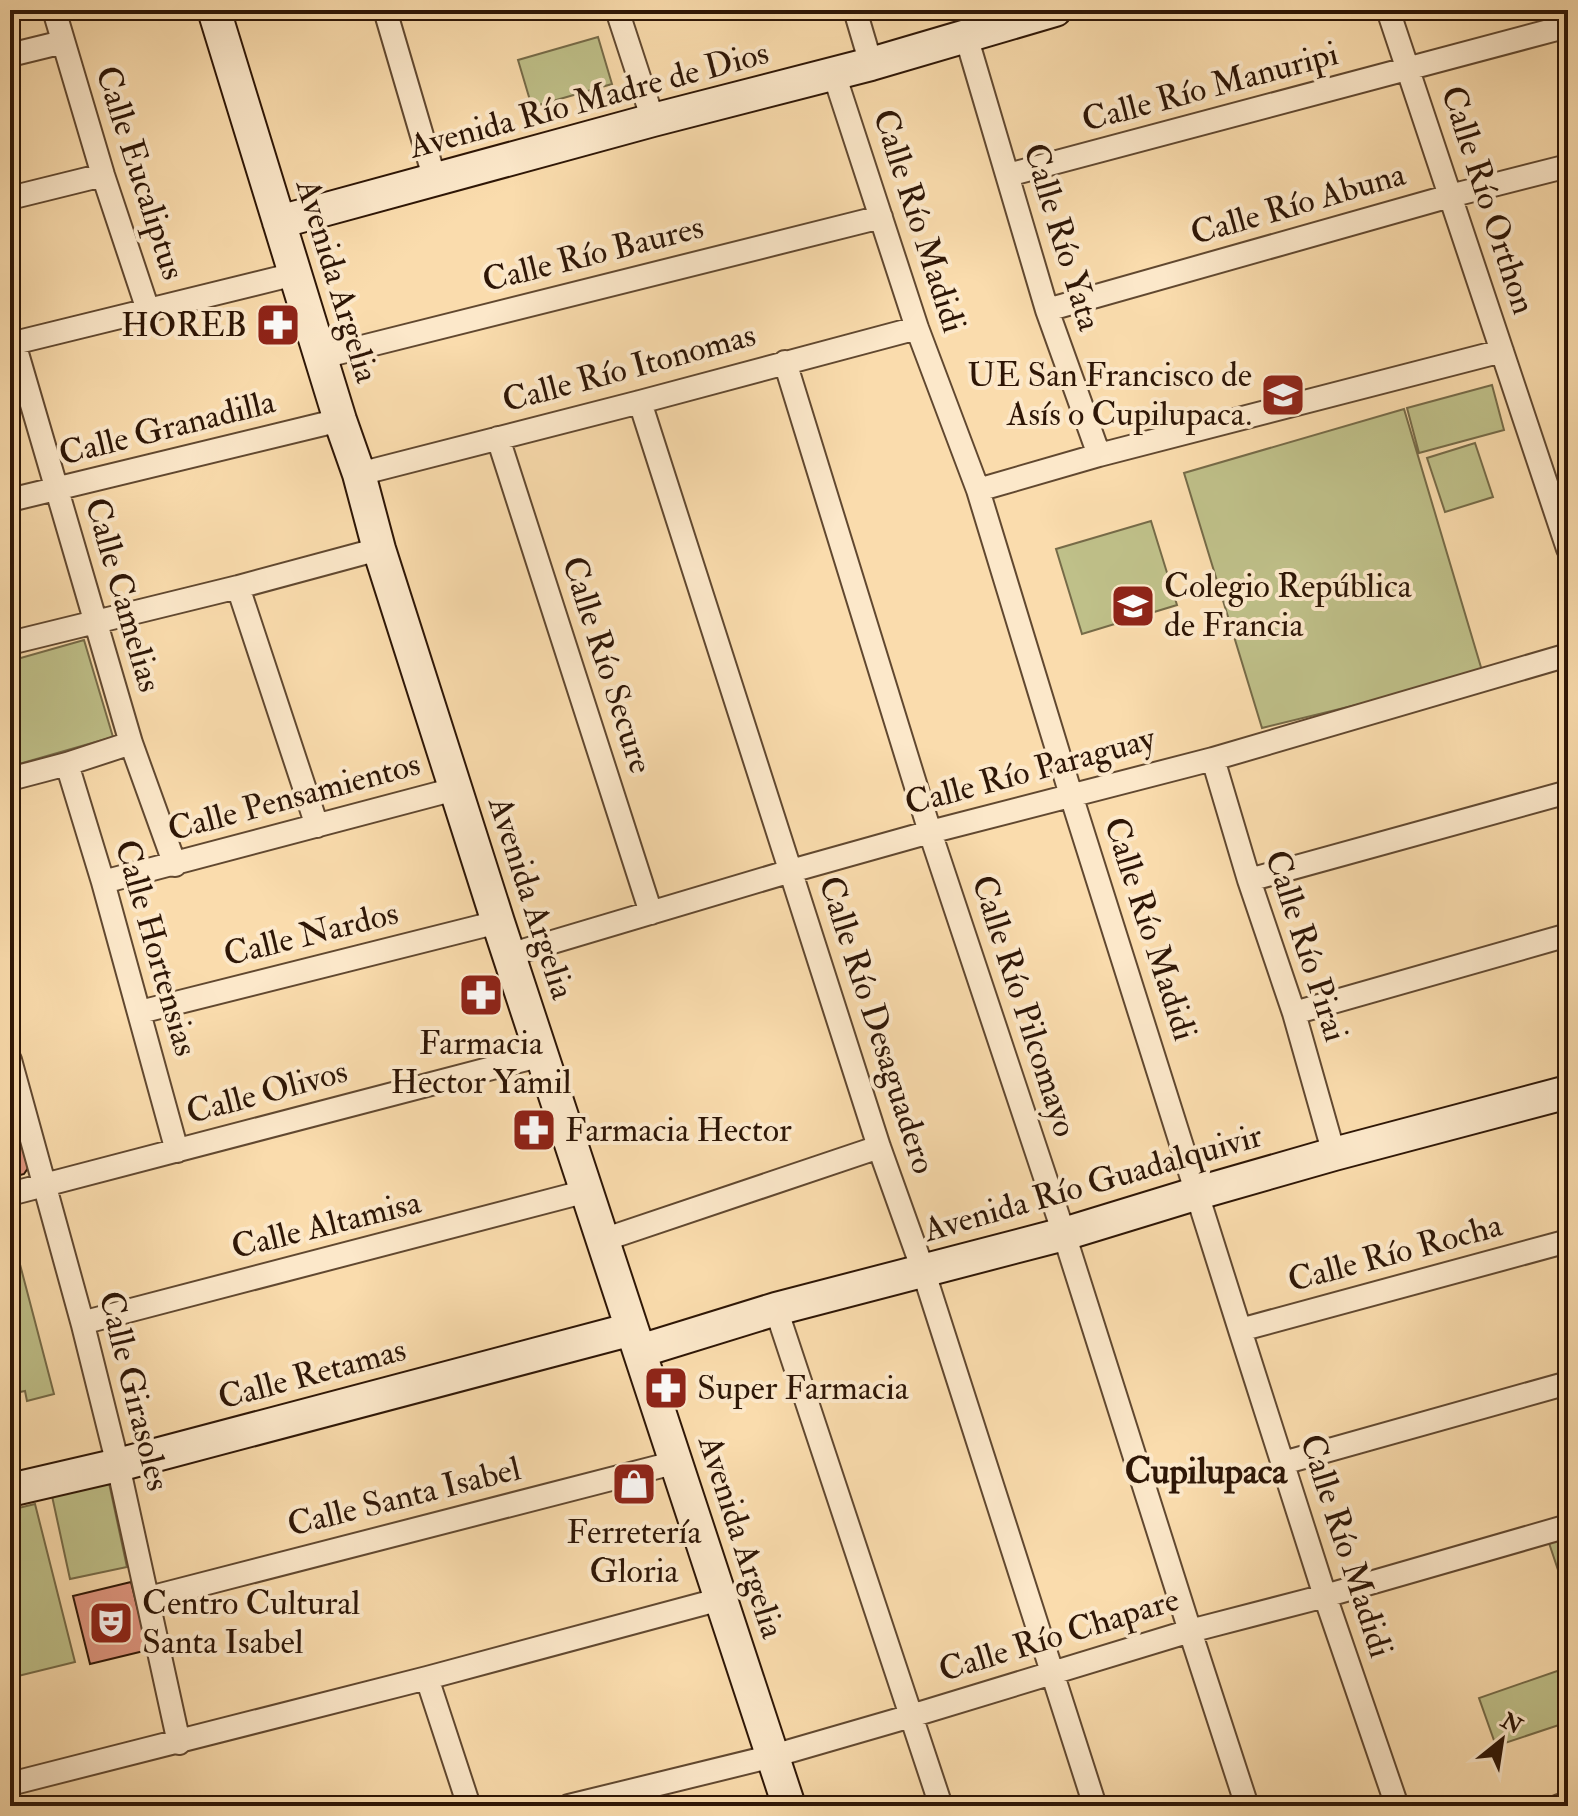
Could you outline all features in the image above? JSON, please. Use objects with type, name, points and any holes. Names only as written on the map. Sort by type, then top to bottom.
[{"type":"street","name":"Calle Eucaliptus","points":[[54,10],[103,175],[148,310]]},
{"type":"street","name":"Avenida Argelia","points":[[214,10],[455,789],[789,1806]]},
{"type":"street","points":[[385,10],[435,180]]},
{"type":"street","points":[[617,10],[653,120]]},
{"type":"street","points":[[855,10],[871,64]]},
{"type":"street","name":"Avenida Río Madre de Dios","points":[[279,222],[871,64],[1055,10]]},
{"type":"street","name":"Calle Río Orthon","points":[[1388,10],[1568,549]]},
{"type":"street","name":"Calle Río Manuripi","points":[[1008,175],[1568,26]]},
{"type":"street","name":"Calle Río Yata","points":[[966,36],[1047,310],[1099,455]]},
{"type":"street","points":[[10,55],[63,42]]},
{"type":"street","name":"Calle Río Madidi","points":[[834,74],[917,328],[978,490],[1240,1330],[1325,1596],[1397,1806]]},
{"type":"street","name":"Calle Río Abuna","points":[[1047,310],[1450,196],[1568,166]]},
{"type":"street","points":[[10,198],[103,175]]},
{"type":"street","name":"Calle Río Baures","points":[[322,357],[881,217]]},
{"type":"street","points":[[12,343],[295,274]]},
{"type":"street","name":"Calle Río Itonomas","points":[[359,474],[917,328]]},
{"type":"street","name":"Calle Camelias","points":[[12,343],[131,743],[175,865]]},
{"type":"street","points":[[978,490],[1099,455],[1502,351]]},
{"type":"street","name":"Calle Río Pilcomayo","points":[[785,362],[930,832],[1064,1234],[1247,1806]]},
{"type":"street","name":"Calle Río Desaguadero","points":[[640,402],[1095,1806]]},
{"type":"street","name":"Calle Granadilla","points":[[10,500],[340,420]]},
{"type":"street","name":"Calle Río Secure","points":[[498,438],[651,913]]},
{"type":"street","points":[[10,643],[379,549]]},
{"type":"street","points":[[238,587],[317,826]]},
{"type":"street","name":"Calle Río Paraguay","points":[[509,955],[791,871],[1213,759],[1568,655]]},
{"type":"street","points":[[10,779],[131,743]]},
{"type":"street","name":"Calle Río Pirai","points":[[1213,759],[1249,880],[1294,1013],[1334,1154]]},
{"type":"street","name":"Calle Hortensias","points":[[67,764],[140,1012],[177,1151]]},
{"type":"street","name":"Calle Pensamientos","points":[[103,882],[455,789]]},
{"type":"street","points":[[1249,880],[1568,792]]},
{"type":"street","name":"Calle Nardos","points":[[140,1012],[498,922]]},
{"type":"street","points":[[1294,1013],[1568,935]]},
{"type":"street","name":"Calle Olivos","points":[[10,1194],[542,1055]]},
{"type":"street","name":"Calle Girasoles","points":[[10,1060],[118,1465],[179,1743]]},
{"type":"street","name":"Avenida Río Guadalquivir","points":[[636,1340],[776,1309],[1064,1234],[1334,1154],[1568,1092]]},
{"type":"street","points":[[603,1240],[879,1147]]},
{"type":"street","name":"Calle Altamisa","points":[[83,1325],[587,1191]]},
{"type":"street","name":"Calle Río Rocha","points":[[1240,1330],[1568,1241]]},
{"type":"street","points":[[776,1309],[941,1806]]},
{"type":"street","name":"Calle Retamas","points":[[10,1490],[636,1340]]},
{"type":"street","points":[[1283,1463],[1568,1383]]},
{"type":"street","name":"Calle Santa Isabel","points":[[149,1598],[677,1462]]},
{"type":"street","name":"Calle Río Chapare","points":[[569,1806],[621,1800],[1190,1631],[1325,1596],[1568,1526]]},
{"type":"street","points":[[10,1784],[179,1743],[721,1599]]},
{"type":"street","points":[[427,1678],[469,1806]]},
{"type":"street","points":[[1559,1806],[1568,1803]]},
{"type":"green space","points":[[598,37],[612,84],[532,107],[518,60]]},
{"type":"green space","points":[[1492,385],[1504,430],[1419,453],[1407,408]]},
{"type":"green space","points":[[1404,409],[1483,674],[1262,728],[1184,473]]},
{"type":"green space","points":[[1475,443],[1493,497],[1445,512],[1427,458]]},
{"type":"green space","points":[[1151,521],[1177,605],[1082,634],[1056,549]]},
{"type":"green space","points":[[84,640],[113,737],[12,766],[10,661]]},
{"type":"green space","points":[[17,1253],[54,1394],[27,1401],[25,1391],[10,1394],[10,1255]]},
{"type":"green space","points":[[109,1483],[127,1567],[70,1579],[52,1496]]},
{"type":"green space","points":[[35,1504],[75,1662],[10,1678],[10,1510]]},
{"type":"green space","points":[[1568,1534],[1568,1600],[1548,1540]]},
{"type":"green space","points":[[1560,1670],[1568,1694],[1568,1722],[1496,1746],[1479,1698]]},
{"type":"building","points":[[19,1135],[28,1168],[24,1174],[10,1178],[10,1137]]},
{"type":"building","name":"Centro Cultural Santa Isabel","points":[[131,1582],[148,1650],[90,1664],[73,1596]]},
{"type":"place","name":"HOREB","points":[[278,325]]},
{"type":"place","name":"UE San Francisco de Asís o Cupilupaca.","points":[[1283,395]]},
{"type":"place","name":"Colegio República de Francia","points":[[1133,606]]},
{"type":"place","name":"Farmacia Hector Yamil","points":[[481,995]]},
{"type":"place","name":"Farmacia Hector","points":[[534,1130]]},
{"type":"place","name":"Super Farmacia","points":[[666,1388]]},
{"type":"place","name":"Ferretería Gloria","points":[[634,1484]]},
{"type":"place","name":"Centro Cultural Santa Isabel","points":[[111,1623]]},
{"type":"district","name":"Cupilupaca","points":[[1206,1471]]}]
